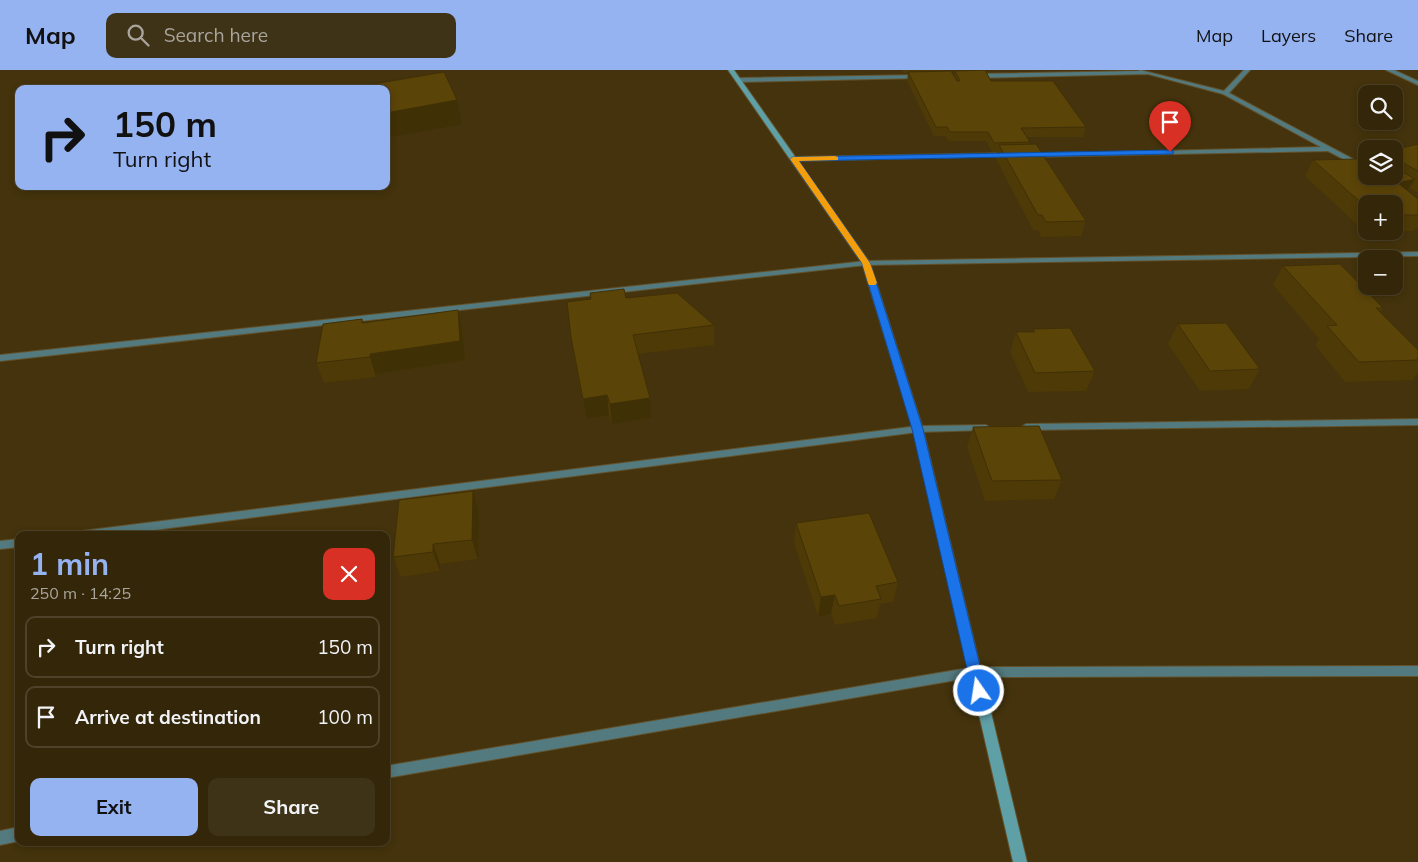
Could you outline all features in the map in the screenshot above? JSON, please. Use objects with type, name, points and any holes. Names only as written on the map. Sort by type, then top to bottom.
[{"type":"street","points":[[731,70],[866,263],[918,429],[1020,862]]},
{"type":"street","points":[[1137,70],[1225,93],[1358,165]]},
{"type":"street","points":[[1225,93],[1247,70]]},
{"type":"street","points":[[1389,70],[1418,83]]},
{"type":"street","points":[[968,76],[1147,73]]},
{"type":"street","points":[[738,80],[928,76]]},
{"type":"street","points":[[793,159],[1329,149]]},
{"type":"street","points":[[0,358],[866,263],[1418,254]]},
{"type":"street","points":[[1016,428],[1418,422]]},
{"type":"street","points":[[114,531],[918,429],[996,428]]},
{"type":"street","points":[[0,545],[15,543]]},
{"type":"street","points":[[390,771],[974,672],[1418,671]]},
{"type":"street","points":[[0,838],[15,835]]},
{"type":"building","points":[[985,70],[991,81],[1053,81],[1086,127],[1021,128],[1030,142],[994,143],[988,132],[950,132],[947,127],[936,127],[908,72],[951,71],[957,81],[960,81],[955,71]]},
{"type":"building","points":[[444,72],[457,100],[390,112],[390,85],[368,85]]},
{"type":"building","points":[[1036,144],[1086,221],[1046,222],[1042,215],[1038,215],[999,145]]},
{"type":"building","points":[[1418,144],[1418,171],[1403,163],[1403,148]]},
{"type":"building","points":[[1357,159],[1358,185],[1400,185],[1418,199],[1418,215],[1403,215],[1403,195],[1358,195],[1358,200],[1313,160]]},
{"type":"building","points":[[1403,172],[1415,179],[1403,182]]},
{"type":"building","points":[[1340,264],[1358,282],[1358,295],[1370,295],[1383,308],[1376,308],[1418,350],[1418,360],[1359,362],[1327,326],[1337,325],[1283,266]]},
{"type":"building","points":[[624,289],[626,298],[677,293],[714,325],[633,335],[650,398],[610,404],[607,395],[583,399],[571,337],[567,302],[591,299],[590,293]]},
{"type":"building","points":[[458,310],[460,341],[370,354],[370,357],[316,363],[323,324],[362,319],[362,323]]},
{"type":"building","points":[[1226,323],[1260,369],[1210,371],[1178,324]]},
{"type":"building","points":[[1070,328],[1095,371],[1035,373],[1016,332],[1035,332],[1033,329]]},
{"type":"building","points":[[1039,426],[1062,480],[992,481],[973,427]]},
{"type":"building","points":[[473,491],[472,540],[433,544],[433,552],[393,557],[399,500]]},
{"type":"building","points":[[869,513],[898,582],[876,586],[881,599],[839,606],[835,595],[821,597],[796,523]]},
{"type":"slow traffic","points":[[835,158],[793,159],[866,263],[872,283]]},
{"type":"route","points":[[979,691],[918,429],[866,263],[793,159],[1170,152]]}]
